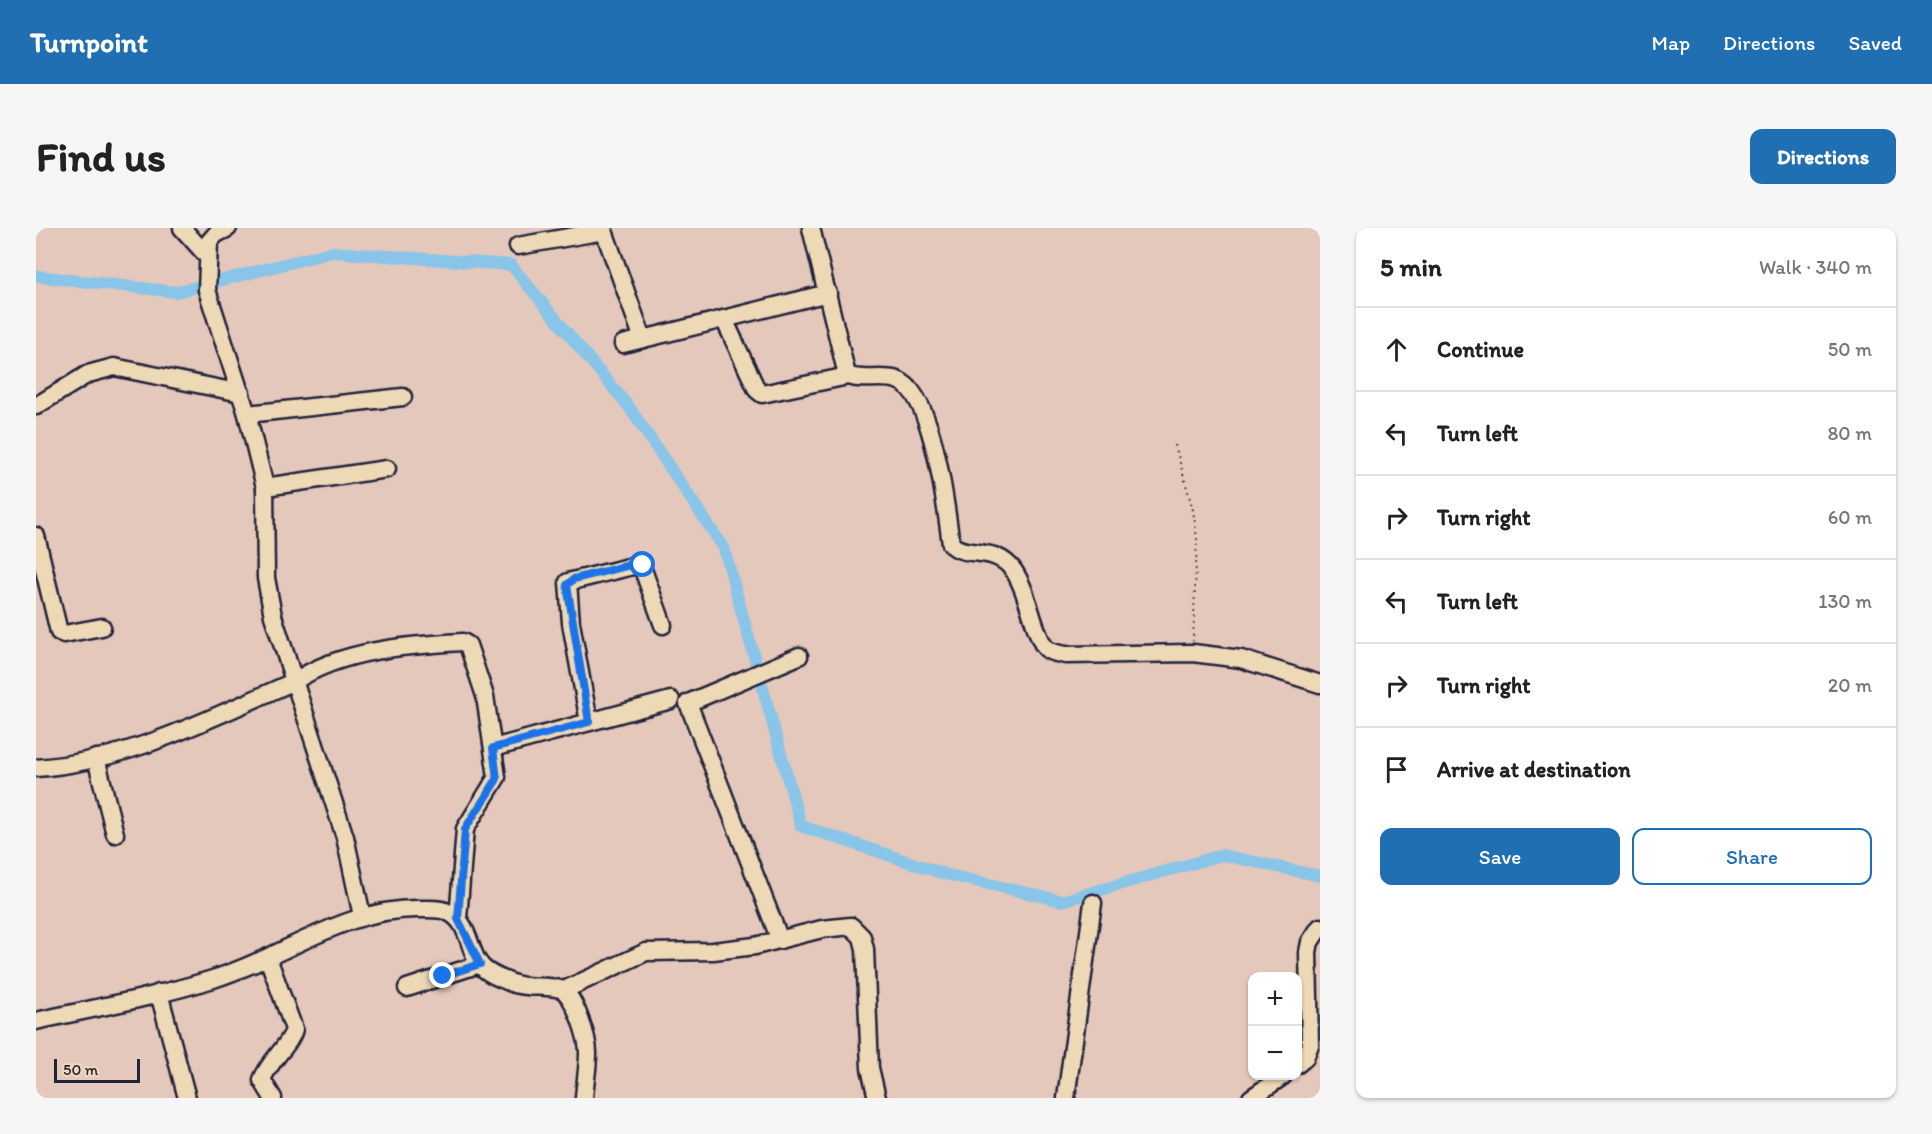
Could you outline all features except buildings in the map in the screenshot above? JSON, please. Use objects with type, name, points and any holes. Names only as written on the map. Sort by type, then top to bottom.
[{"type":"street","points":[[182,228],[207,264]]},
{"type":"street","points":[[228,228],[212,237],[207,264],[207,290],[241,393],[265,487],[266,578],[273,616],[345,837],[362,916]]},
{"type":"street","points":[[811,228],[848,376]]},
{"type":"street","points":[[518,246],[604,230],[643,339]]},
{"type":"street","points":[[623,344],[828,293]]},
{"type":"street","points":[[724,319],[757,390],[762,394],[848,376],[898,380],[908,388],[934,439],[951,544],[957,548],[988,553],[1004,560],[1018,581],[1045,646],[1051,652],[1077,655],[1193,652],[1241,659],[1320,684]]},
{"type":"street","points":[[36,406],[88,374],[114,367],[241,393]]},
{"type":"street","points":[[247,414],[403,397]]},
{"type":"street","points":[[265,487],[387,469]]},
{"type":"street","points":[[36,536],[59,632],[64,634],[102,627]]},
{"type":"street","points":[[589,722],[571,623],[568,582],[641,564],[663,625]]},
{"type":"street","points":[[36,768],[65,766],[165,736],[295,681],[316,668],[400,645],[463,642],[468,645],[484,690],[497,779],[465,829],[458,919]]},
{"type":"street","points":[[780,940],[688,703],[800,656]]},
{"type":"street","points":[[493,748],[671,700]]},
{"type":"street","points":[[96,758],[115,834]]},
{"type":"street","points":[[1066,1098],[1093,903]]},
{"type":"street","points":[[36,1021],[213,979],[268,958],[296,943],[362,916],[412,909],[438,909],[447,911],[458,919],[480,964],[489,973],[515,986],[564,990],[646,952],[712,951],[780,940],[843,924],[858,930],[862,937],[866,962],[870,1068],[876,1098]]},
{"type":"street","points":[[1309,1055],[1308,952],[1310,942],[1320,927]]},
{"type":"street","points":[[268,958],[294,1029],[292,1035],[272,1059],[262,1080],[273,1098]]},
{"type":"street","points":[[407,988],[480,964]]},
{"type":"street","points":[[564,990],[573,1005],[586,1040],[588,1052],[584,1098]]},
{"type":"street","points":[[159,993],[187,1098]]},
{"type":"street","points":[[1258,1096],[1278,1080]]},
{"type":"path","points":[[1175,445],[1193,510],[1197,538],[1193,652]]},
{"type":"waterway","points":[[36,276],[176,292],[332,252],[511,265],[629,407],[724,548],[801,826],[945,874],[1062,901],[1222,855],[1320,876]]},
{"type":"route","points":[[443,976],[480,964],[458,919],[465,829],[497,779],[493,748],[589,722],[571,623],[567,585],[570,580],[638,563],[643,565]]}]
